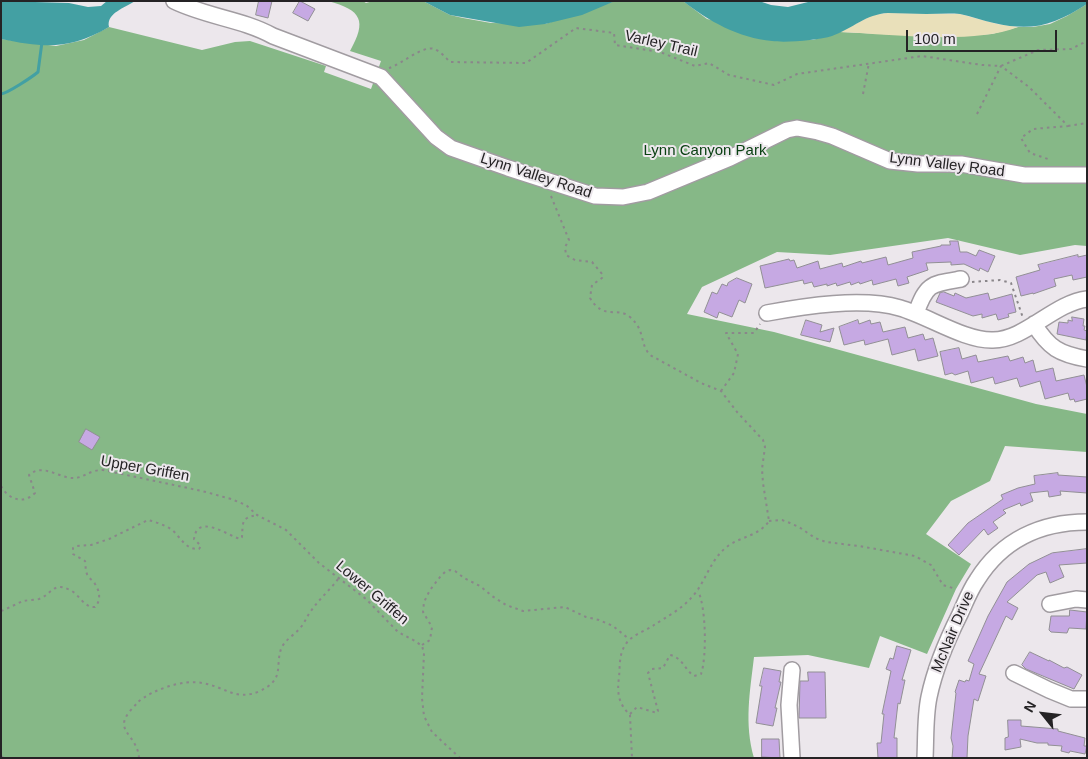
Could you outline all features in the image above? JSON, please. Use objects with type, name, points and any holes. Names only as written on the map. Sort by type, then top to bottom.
[{"type":"street","name":"Lynn Valley Road","points":[[174,1],[205,14],[258,28],[328,58],[382,77],[429,130],[447,146],[595,196],[636,196],[661,188],[755,147],[787,130],[798,128],[832,136],[890,161],[918,164],[961,164],[1024,175],[1087,175]]},
{"type":"street","points":[[916,313],[922,296],[927,289],[934,284],[961,279]]},
{"type":"street","points":[[767,313],[798,307],[860,303],[898,307],[977,338],[1002,340],[1079,300],[1087,299]]},
{"type":"street","points":[[1030,326],[1052,347],[1067,354],[1087,358]]},
{"type":"street","name":"McNair Drive","points":[[925,758],[926,718],[935,674],[944,648],[976,580],[996,556],[1018,539],[1031,532],[1054,524],[1087,522]]},
{"type":"street","points":[[1050,604],[1076,599],[1087,600]]},
{"type":"street","points":[[792,670],[789,704],[792,758]]},
{"type":"street","points":[[1014,674],[1070,699],[1087,699]]},
{"type":"path","name":"Varley Trail","points":[[374,74],[379,67],[397,66],[417,52],[429,47],[436,49],[450,62],[526,63],[576,28],[614,33],[615,45],[660,52],[695,66],[709,63],[729,75],[774,85],[797,74],[922,56],[1001,66],[1038,50],[1071,49],[1087,41]]},
{"type":"path","points":[[863,94],[869,64]]},
{"type":"path","points":[[977,114],[1001,66],[1028,87],[1068,126]]},
{"type":"path","points":[[1048,159],[1030,153],[1021,138],[1033,129],[1087,123]]},
{"type":"path","points":[[554,183],[551,195],[569,240],[565,247],[566,255],[574,260],[592,262],[603,275],[602,278],[592,285],[590,298],[593,303],[605,312],[624,313],[629,317],[641,331],[645,350],[650,355],[721,391],[737,412],[763,440],[766,447],[762,469],[770,521],[764,529],[729,545],[719,554],[703,579],[698,592],[689,601],[654,626],[629,639],[624,647],[620,658],[618,697],[622,707],[630,715],[632,758]]},
{"type":"path","points":[[961,279],[966,283],[1000,280],[1010,283],[1030,326]]},
{"type":"path","points":[[721,391],[734,373],[738,354],[726,333],[754,332]]},
{"type":"path","name":"Upper Griffen","points":[[1,486],[8,496],[21,500],[35,493],[29,475],[36,470],[49,471],[72,478],[83,476],[89,472],[103,470],[202,490],[246,505],[257,515]]},
{"type":"path","points":[[1,611],[23,601],[38,599],[53,588],[60,587],[70,589],[91,608],[95,607],[99,603],[100,598],[95,584],[86,574],[85,561],[73,554],[73,548],[76,546],[109,539],[148,520],[172,530],[187,547],[199,549],[201,546],[194,537],[203,526],[212,527],[240,539],[246,517],[257,515]]},
{"type":"path","name":"Lower Griffen","points":[[257,515],[286,530],[319,563],[366,600],[398,632],[422,646]]},
{"type":"path","points":[[770,521],[782,520],[790,522],[815,538],[826,542],[915,556],[931,565],[944,584],[968,596]]},
{"type":"path","points":[[460,758],[432,732],[424,716],[422,698],[424,653],[422,646],[430,640],[432,627],[423,612],[424,602],[430,590],[445,572],[455,571],[506,605],[523,611],[565,607],[586,617],[613,626],[629,639]]},
{"type":"path","points":[[139,758],[138,748],[124,729],[124,723],[129,712],[140,700],[160,689],[174,685],[201,682],[225,692],[250,694],[271,684],[277,676],[280,667],[281,650],[285,642],[300,629],[313,608],[338,579]]},
{"type":"path","points":[[630,715],[637,707],[654,714],[658,711],[648,673],[652,669],[663,668],[670,655],[685,664],[694,676],[701,674],[705,638],[702,598],[698,592]]},
{"type":"green space","name":"Lynn Canyon Park","points":[[328,1],[363,1],[366,3],[373,1],[423,1],[450,15],[463,18],[491,23],[545,24],[615,1],[683,1],[707,19],[798,40],[813,40],[840,32],[945,37],[992,34],[1018,27],[1050,24],[1087,4],[1087,246],[1075,245],[1020,255],[948,238],[830,255],[777,252],[702,287],[687,314],[774,332],[1036,404],[1087,414],[1087,452],[1005,446],[990,481],[951,501],[926,534],[971,564],[956,589],[927,654],[880,636],[869,668],[808,655],[754,657],[749,732],[754,758],[1,758],[1,39],[56,46],[84,40],[109,27],[202,50],[235,42],[250,41],[326,66],[324,72],[371,89],[381,61],[350,51],[359,32],[358,18],[348,8]]},
{"type":"sand","points":[[887,13],[960,14],[997,24],[1018,27],[978,36],[955,37],[840,32],[873,15]]},
{"type":"water","points":[[1,1],[69,3],[88,7],[101,6],[107,1],[135,1],[113,14],[110,18],[109,27],[95,34],[69,43],[44,45],[1,39]]},
{"type":"water","points":[[423,1],[615,1],[582,15],[545,24],[519,27],[450,15]]},
{"type":"water","points":[[683,1],[759,1],[788,7],[812,1],[1087,1],[1087,4],[1053,22],[1020,27],[1008,26],[960,14],[880,14],[832,36],[785,42],[760,39],[736,32],[713,22]]},
{"type":"building","points":[[259,1],[272,1],[268,18],[256,15]]},
{"type":"building","points":[[300,1],[315,9],[308,21],[293,13]]},
{"type":"building","points":[[950,241],[958,241],[960,252],[967,252],[976,256],[979,250],[995,256],[988,272],[980,268],[979,271],[964,264],[951,265],[951,262],[926,263],[928,270],[907,277],[909,283],[898,286],[896,279],[873,285],[872,280],[860,284],[859,282],[851,285],[850,282],[837,286],[836,283],[814,287],[812,282],[804,284],[803,280],[765,288],[760,266],[789,259],[790,261],[794,260],[797,268],[818,261],[820,269],[842,263],[843,267],[861,261],[862,263],[886,257],[888,265],[913,258],[912,252],[941,245],[950,245]]},
{"type":"building","points":[[1078,255],[1078,257],[1087,255],[1087,277],[1073,280],[1072,275],[1054,279],[1056,286],[1021,296],[1016,277],[1040,270],[1038,265]]},
{"type":"building","points":[[737,278],[752,284],[745,303],[739,300],[732,317],[719,312],[717,318],[704,312],[712,292],[717,294],[722,284],[727,286],[728,283]]},
{"type":"building","points":[[944,292],[954,296],[955,293],[966,298],[988,293],[990,300],[1012,294],[1016,312],[1008,314],[1009,317],[998,320],[996,314],[982,318],[982,314],[973,316],[936,302],[940,293]]},
{"type":"building","points":[[1072,317],[1084,319],[1084,330],[1087,331],[1086,340],[1057,334],[1059,322],[1068,323],[1068,320],[1072,321]]},
{"type":"building","points":[[806,320],[822,325],[820,332],[834,328],[830,342],[801,335]]},
{"type":"building","points":[[858,320],[859,324],[870,320],[871,324],[880,322],[883,332],[905,327],[908,338],[923,334],[925,340],[933,338],[938,356],[918,361],[915,349],[892,355],[888,339],[865,345],[864,340],[844,345],[839,327]]},
{"type":"building","points":[[959,348],[962,359],[976,355],[978,362],[1008,356],[1010,361],[1023,357],[1025,363],[1033,360],[1036,372],[1053,368],[1056,381],[1084,375],[1087,399],[1075,402],[1074,399],[1070,400],[1068,393],[1045,399],[1040,381],[1020,387],[1017,378],[995,384],[993,377],[971,383],[968,371],[955,375],[952,373],[945,375],[940,352]]},
{"type":"building","points":[[86,429],[100,437],[92,450],[79,442]]},
{"type":"building","points":[[1058,473],[1058,475],[1087,477],[1087,493],[1060,491],[1061,495],[1049,497],[1048,491],[1030,493],[1033,501],[1021,506],[1020,503],[1003,510],[1006,513],[993,522],[998,528],[988,535],[984,529],[959,555],[948,545],[968,523],[1003,499],[1001,495],[1035,484],[1034,476]]},
{"type":"building","points":[[1087,549],[1087,563],[1059,565],[1064,577],[1050,583],[1046,572],[1037,575],[1007,602],[1018,608],[1012,620],[1006,616],[979,674],[986,676],[978,701],[974,699],[968,736],[967,758],[952,758],[953,746],[951,738],[955,692],[959,680],[969,681],[974,664],[968,661],[988,616],[1007,582],[1029,564],[1052,553]]},
{"type":"building","points":[[1070,610],[1087,612],[1086,629],[1069,628],[1067,633],[1051,632],[1049,630],[1051,616],[1069,616]]},
{"type":"building","points":[[897,646],[911,650],[902,680],[905,680],[900,704],[898,703],[894,738],[897,738],[897,758],[878,758],[877,743],[881,743],[884,714],[882,714],[891,671],[886,669],[890,658],[893,659]]},
{"type":"building","points":[[1030,652],[1082,675],[1074,689],[1026,669],[1022,665]]},
{"type":"building","points":[[764,668],[781,671],[779,682],[781,682],[773,726],[756,723]]},
{"type":"building","points":[[808,672],[825,672],[826,718],[799,718],[800,681],[808,681]]},
{"type":"building","points":[[1008,720],[1021,720],[1021,726],[1058,729],[1058,731],[1085,738],[1084,746],[1087,746],[1085,754],[1061,751],[1062,746],[1020,739],[1021,747],[1005,750],[1005,738],[1008,737]]},
{"type":"building","points":[[762,739],[779,739],[780,758],[762,757]]},
{"type":"waterway","points":[[1,94],[26,81],[38,72],[42,42]]}]
